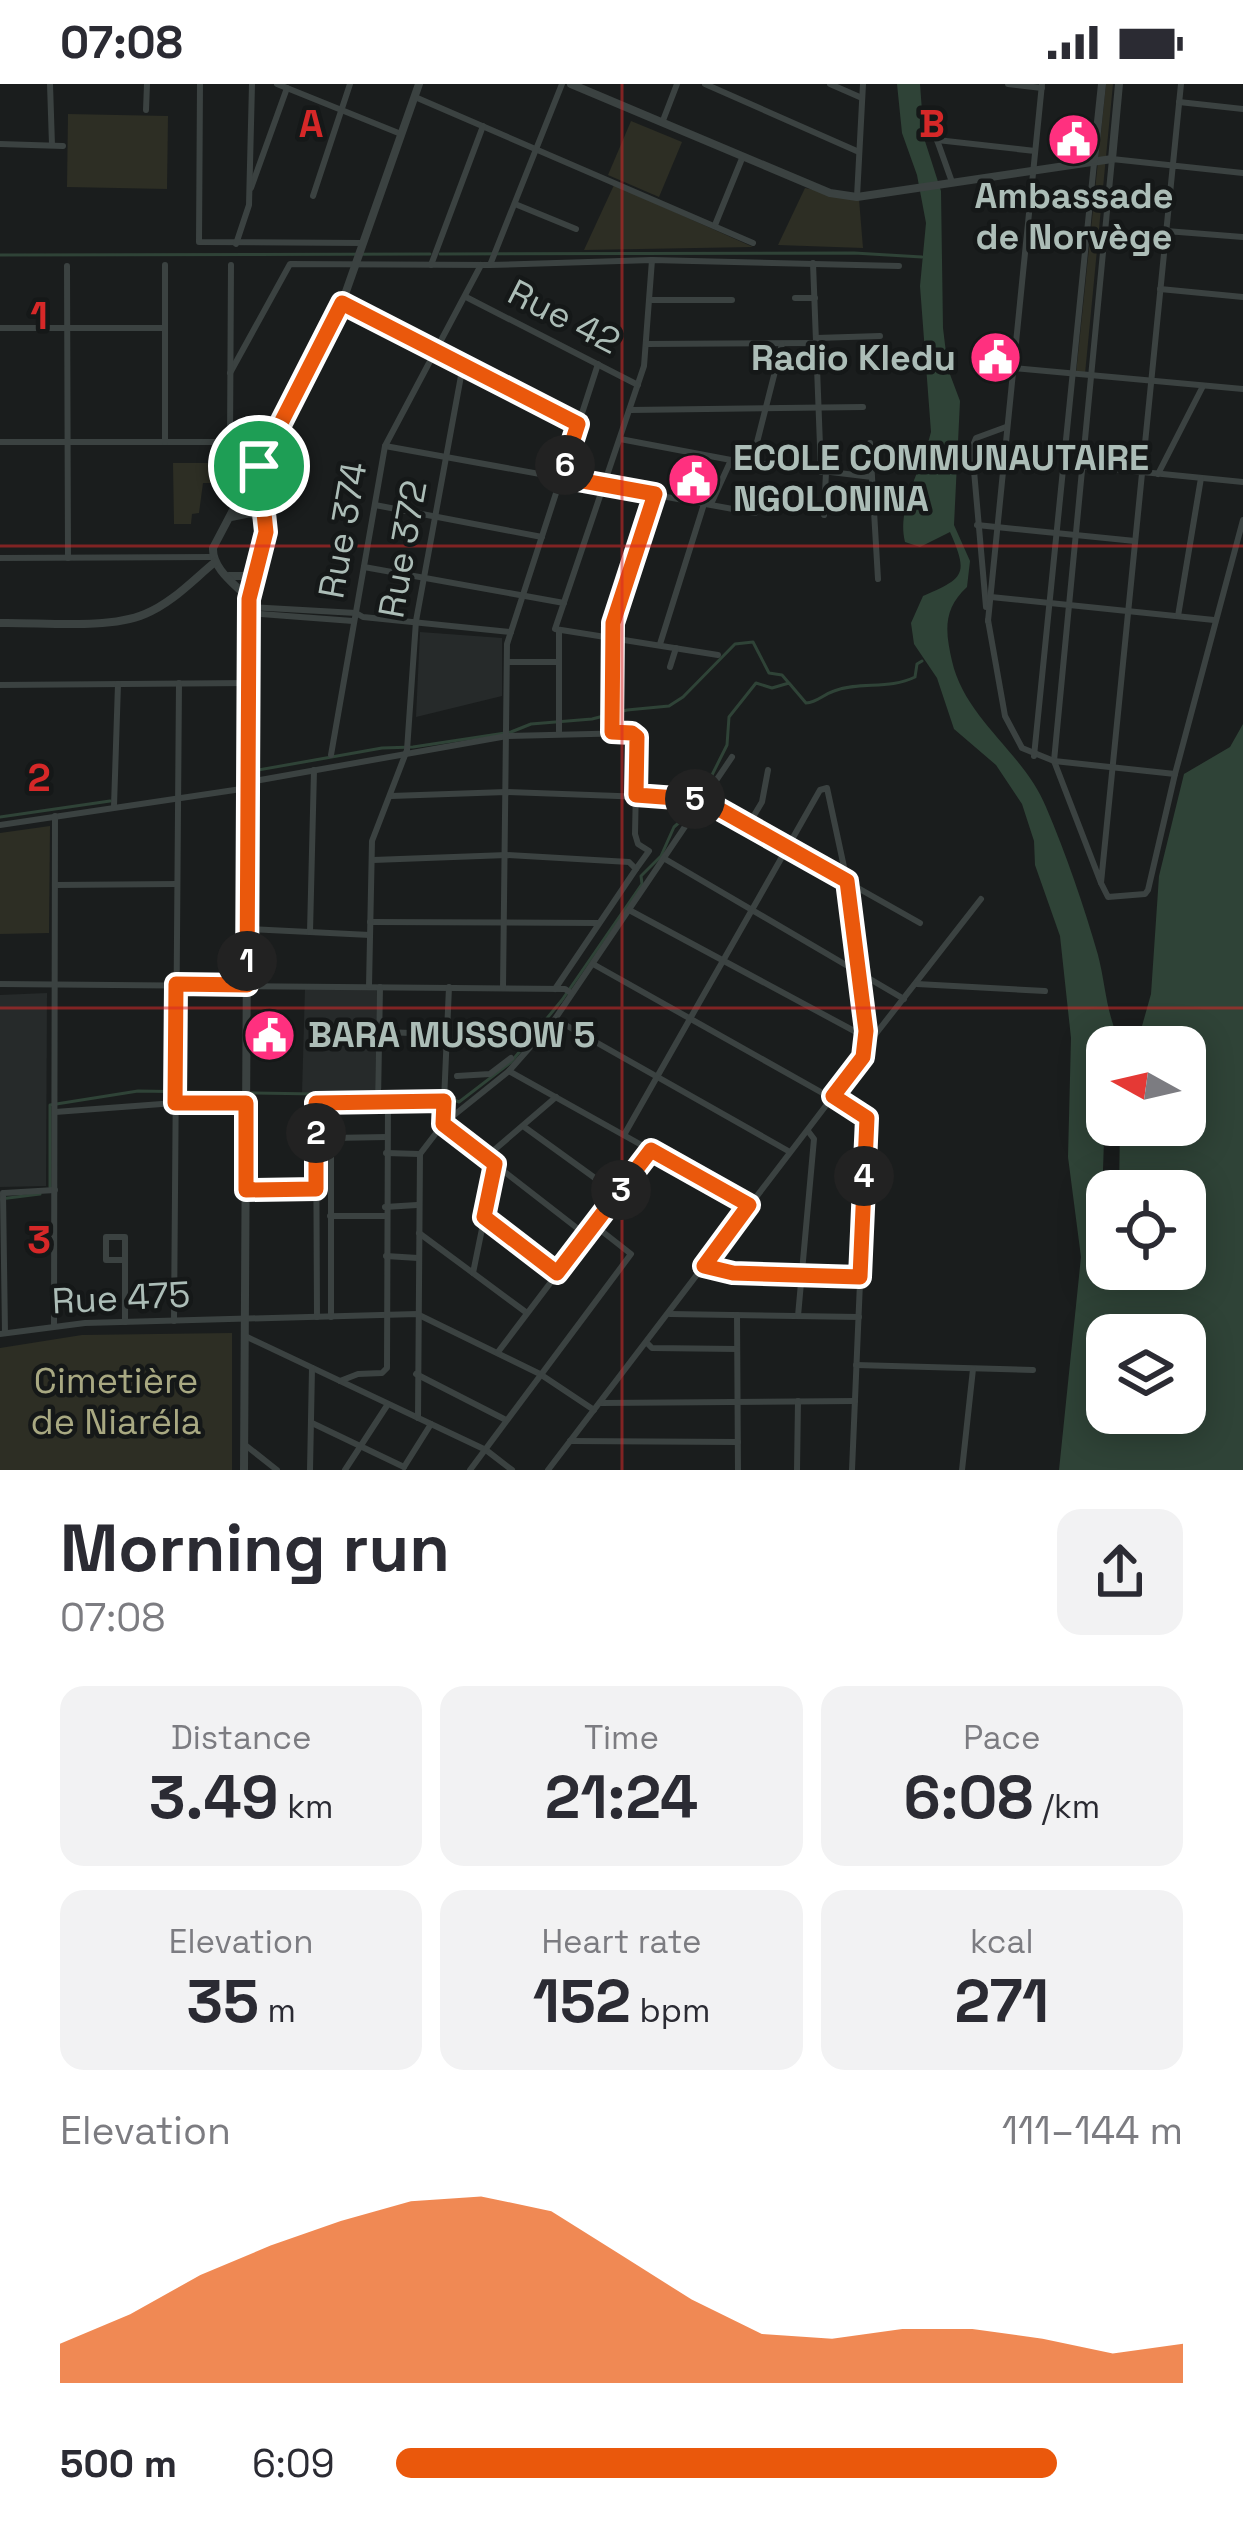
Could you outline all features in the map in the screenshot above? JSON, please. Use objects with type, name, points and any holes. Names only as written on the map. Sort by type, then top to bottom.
[{"type":"street","points":[[50,84],[52,145]]},
{"type":"street","points":[[146,110],[147,84]]},
{"type":"street","points":[[200,84],[197,236],[202,245],[363,245]]},
{"type":"street","points":[[249,193],[252,84]]},
{"type":"street","points":[[277,84],[401,134]]},
{"type":"street","points":[[313,196],[350,84]]},
{"type":"street","points":[[0,622],[110,621],[141,616],[162,606],[214,560],[220,531],[272,442],[342,303],[418,84]]},
{"type":"street","points":[[567,84],[830,193],[857,197],[1094,160],[1243,173]]},
{"type":"street","name":"Rue 374","points":[[331,754],[385,446],[486,265],[567,84]]},
{"type":"street","points":[[662,123],[677,84]]},
{"type":"street","points":[[705,84],[859,152]]},
{"type":"street","points":[[830,84],[862,98]]},
{"type":"street","points":[[857,197],[863,84]]},
{"type":"street","points":[[988,622],[1042,86],[1008,84]]},
{"type":"street","points":[[1034,756],[1102,84]]},
{"type":"street","points":[[1119,84],[1054,761],[1108,897],[1147,892],[1243,520]]},
{"type":"street","points":[[1101,883],[1181,84]]},
{"type":"street","points":[[236,244],[287,86]]},
{"type":"street","points":[[414,97],[753,243]]},
{"type":"street","points":[[1179,102],[1243,109]]},
{"type":"street","points":[[939,114],[937,140],[947,183]]},
{"type":"street","points":[[431,265],[483,126]]},
{"type":"street","points":[[937,140],[1035,151]]},
{"type":"street","points":[[0,144],[62,146]]},
{"type":"street","points":[[715,226],[743,156]]},
{"type":"street","points":[[515,204],[576,229]]},
{"type":"street","points":[[1166,231],[1243,237]]},
{"type":"street","points":[[652,260],[638,385],[555,629],[718,655]]},
{"type":"street","points":[[230,374],[290,264],[652,260],[899,266]]},
{"type":"street","points":[[813,263],[824,515]]},
{"type":"street","points":[[165,265],[165,443]]},
{"type":"street","points":[[230,442],[231,265]]},
{"type":"street","points":[[67,266],[68,558]]},
{"type":"street","points":[[1160,290],[1243,297]]},
{"type":"street","name":"Rue 42","points":[[466,297],[638,385]]},
{"type":"street","points":[[794,298],[815,298]]},
{"type":"street","points":[[650,300],[732,300]]},
{"type":"street","points":[[342,303],[578,424]]},
{"type":"street","points":[[0,328],[165,328]]},
{"type":"street","points":[[646,344],[782,344],[880,336]]},
{"type":"street","points":[[752,462],[782,344]]},
{"type":"street","points":[[502,988],[507,644],[598,364]]},
{"type":"street","name":"Rue 372","points":[[369,986],[372,841],[406,749],[416,621],[464,365]]},
{"type":"street","points":[[1013,368],[1243,389]]},
{"type":"street","points":[[1158,473],[1203,386]]},
{"type":"street","points":[[630,410],[863,407]]},
{"type":"street","points":[[1007,427],[973,443],[976,525],[1005,716],[1022,748],[1034,756],[1174,774]]},
{"type":"street","points":[[620,440],[731,460],[872,476]]},
{"type":"street","points":[[0,442],[272,442]]},
{"type":"street","points":[[869,443],[878,579]]},
{"type":"street","points":[[385,446],[755,513]]},
{"type":"street","points":[[660,644],[708,503],[731,460]]},
{"type":"street","points":[[244,1470],[249,606],[266,524],[259,466]]},
{"type":"street","points":[[1082,466],[1243,482]]},
{"type":"street","points":[[1178,616],[1202,478]]},
{"type":"street","points":[[612,732],[613,623],[655,494]]},
{"type":"street","points":[[375,505],[542,537]]},
{"type":"street","points":[[230,518],[251,513],[266,524]]},
{"type":"street","points":[[976,525],[1135,541]]},
{"type":"street","points":[[0,558],[214,560],[249,606]]},
{"type":"street","points":[[228,575],[246,576],[260,565]]},
{"type":"street","points":[[364,567],[564,603]]},
{"type":"street","points":[[990,597],[1214,620]]},
{"type":"street","points":[[249,606],[511,632]]},
{"type":"street","points":[[559,630],[559,734]]},
{"type":"street","points":[[670,667],[676,647]]},
{"type":"street","points":[[507,662],[559,662]]},
{"type":"street","points":[[173,1321],[179,683]]},
{"type":"street","points":[[0,685],[249,683]]},
{"type":"street","points":[[114,807],[118,684]]},
{"type":"street","points":[[0,825],[248,785],[406,749],[507,736],[632,733],[637,737],[638,844],[904,998]]},
{"type":"street","points":[[457,1076],[493,1078],[509,1071],[555,1019],[569,992],[631,911],[698,800],[732,757]]},
{"type":"street","points":[[310,932],[314,770]]},
{"type":"street","points":[[747,827],[761,802],[768,770]]},
{"type":"street","points":[[548,1470],[863,1057],[859,970],[827,788],[820,790],[624,1135]]},
{"type":"street","points":[[391,796],[506,792],[698,800],[920,923]]},
{"type":"street","points":[[54,1326],[56,816]]},
{"type":"street","points":[[555,989],[649,850]]},
{"type":"street","points":[[372,860],[506,855],[621,859],[636,869]]},
{"type":"street","points":[[55,885],[177,884]]},
{"type":"street","points":[[631,911],[871,1040],[982,898]]},
{"type":"street","points":[[370,922],[599,923]]},
{"type":"street","points":[[248,929],[370,935]]},
{"type":"street","points":[[593,964],[867,1118],[852,1470]]},
{"type":"street","points":[[0,984],[569,992]]},
{"type":"street","points":[[915,984],[1045,991]]},
{"type":"street","points":[[340,1381],[385,1371],[387,1137],[380,987]]},
{"type":"street","points":[[443,1124],[449,987]]},
{"type":"street","points":[[555,1019],[790,1152]]},
{"type":"street","points":[[379,1032],[447,1034]]},
{"type":"street","points":[[418,1418],[420,1154],[443,1124],[511,1058]]},
{"type":"street","points":[[509,1071],[749,1205]]},
{"type":"street","points":[[486,1157],[556,1097]]},
{"type":"street","points":[[317,1317],[316,1103],[444,1101]]},
{"type":"street","points":[[55,1112],[246,1103]]},
{"type":"street","points":[[331,1103],[331,1317]]},
{"type":"street","points":[[443,1124],[586,1235]]},
{"type":"street","points":[[523,1126],[617,1194]]},
{"type":"street","points":[[798,1316],[814,1139],[807,1130]]},
{"type":"street","points":[[331,1138],[387,1137]]},
{"type":"street","points":[[498,1352],[651,1150]]},
{"type":"street","points":[[386,1153],[420,1154]]},
{"type":"street","points":[[473,1273],[495,1164]]},
{"type":"street","points":[[246,1190],[316,1189]]},
{"type":"street","points":[[3,1334],[1,1193],[55,1190]]},
{"type":"street","points":[[330,1216],[418,1205]]},
{"type":"street","points":[[484,1217],[557,1273]]},
{"type":"street","points":[[470,1470],[631,1254],[594,1225]]},
{"type":"street","points":[[418,1233],[527,1313]]},
{"type":"street","points":[[125,1260],[106,1260],[106,1237],[125,1237],[125,1260],[125,1322]]},
{"type":"street","points":[[385,1256],[418,1258]]},
{"type":"street","points":[[704,1266],[733,1273],[860,1277]]},
{"type":"street","points":[[668,1313],[859,1317]]},
{"type":"street","points":[[416,1314],[597,1406],[855,1401]]},
{"type":"street","name":"Rue 475","points":[[3,1334],[125,1322],[416,1314]]},
{"type":"street","points":[[737,1315],[738,1470]]},
{"type":"street","points":[[245,1336],[485,1450],[512,1470]]},
{"type":"street","points":[[646,1342],[652,1348],[737,1349]]},
{"type":"street","points":[[856,1364],[1033,1370]]},
{"type":"street","points":[[310,1470],[312,1368]]},
{"type":"street","points":[[962,1470],[973,1369]]},
{"type":"street","points":[[416,1374],[506,1420]]},
{"type":"street","points":[[797,1470],[798,1401]]},
{"type":"street","points":[[345,1470],[388,1404]]},
{"type":"street","points":[[312,1423],[403,1469],[431,1424]]},
{"type":"street","points":[[570,1441],[738,1442]]},
{"type":"street","points":[[244,1444],[277,1470]]},
{"type":"shaded area","points":[[897,84],[920,84],[924,138],[941,191],[943,328],[948,369],[960,401],[954,525],[970,561],[967,587],[948,621],[952,661],[969,701],[1024,770],[1046,807],[1093,936],[1113,1026],[1086,1026],[1086,1146],[1104,1146],[1103,1170],[1086,1170],[1086,1290],[1206,1290],[1206,1170],[1119,1170],[1120,1146],[1206,1146],[1206,1026],[1142,1026],[1151,994],[1159,876],[1184,774],[1230,747],[1243,724],[1243,1470],[1059,1470],[1081,1257],[1068,1157],[1071,1038],[1060,936],[1035,865],[1034,841],[1022,804],[996,765],[954,729],[937,678],[914,644],[911,623],[923,596],[955,579],[961,566],[950,532],[920,547],[905,542],[903,529],[907,501],[931,432],[920,286],[926,223],[917,175],[902,133]]},
{"type":"shaded area","points":[[420,632],[502,638],[502,696],[416,717]]},
{"type":"shaded area","points":[[305,988],[377,989],[375,1095],[302,1094]]},
{"type":"shaded area","points":[[47,993],[46,1186],[0,1187],[0,995]]},
{"type":"green space","points":[[1106,84],[1113,84],[1085,374],[1076,374]]},
{"type":"green space","points":[[68,114],[168,116],[167,189],[67,187]]},
{"type":"green space","points":[[631,121],[682,142],[659,197],[608,175]]},
{"type":"green space","points":[[614,185],[753,247],[584,250]]},
{"type":"green space","points":[[805,188],[859,199],[863,248],[778,245]]},
{"type":"green space","points":[[173,463],[213,463],[213,483],[203,483],[199,513],[192,514],[191,524],[174,524]]},
{"type":"green space","points":[[50,826],[49,933],[0,934],[0,833]]},
{"type":"green space","name":"Cimetière de Niaréla","points":[[232,1333],[232,1470],[0,1470],[0,1348],[82,1335]]},
{"type":"waterway","points":[[0,255],[430,254]]},
{"type":"waterway","points":[[440,254],[922,257]]},
{"type":"waterway","points":[[253,771],[669,706],[735,644],[753,642],[769,673],[782,675],[788,682]]},
{"type":"waterway","points":[[702,795],[727,745],[729,717],[756,683],[772,688],[789,683],[806,703],[844,688],[905,681],[915,677],[922,661]]},
{"type":"waterway","points":[[0,817],[110,801]]},
{"type":"waterway","points":[[50,1187],[50,1105],[138,1091],[445,1096],[459,1102],[511,1062],[562,1000],[642,884],[641,876],[661,856],[674,827],[690,813]]},
{"type":"waterway","points":[[0,1199],[40,1194]]},
{"type":"place","name":"Ambassade de Norvège","points":[[1074,140]]},
{"type":"place","name":"Radio Kledu","points":[[995,358]]},
{"type":"place","name":"ECOLE COMMUNAUTAIRE NGOLONINA","points":[[694,479]]},
{"type":"place","name":"BARA MUSSOW 5","points":[[269,1035]]},
{"type":"route","points":[[342,303],[578,424],[561,477],[655,494],[613,623],[612,732],[637,737],[636,795],[703,800],[847,881],[866,1031],[863,1057],[833,1096],[867,1118],[860,1277],[733,1273],[704,1266],[749,1205],[651,1150],[557,1273],[484,1217],[495,1164],[443,1124],[444,1101],[316,1103],[316,1189],[246,1190],[246,1103],[175,1103],[176,984],[247,985],[249,599],[266,532],[259,466],[342,303]]}]
